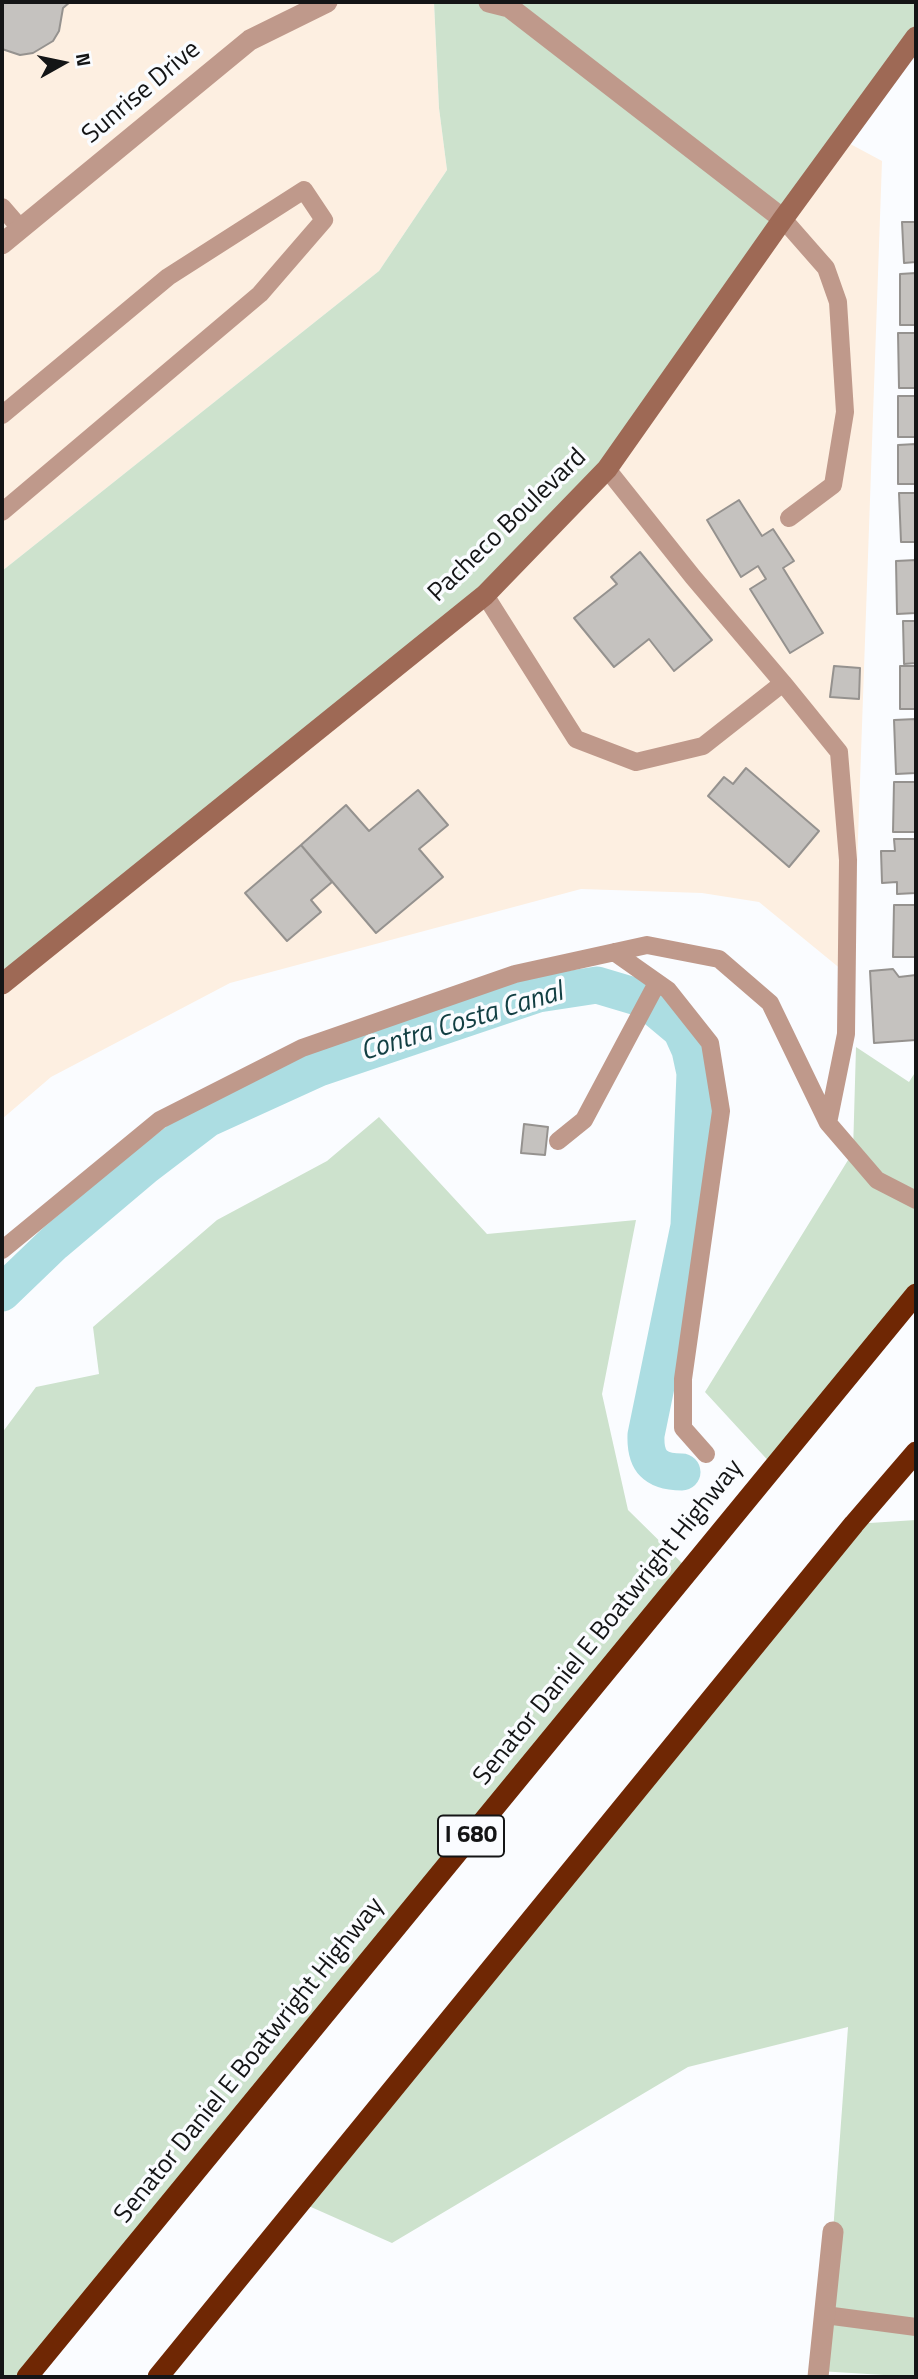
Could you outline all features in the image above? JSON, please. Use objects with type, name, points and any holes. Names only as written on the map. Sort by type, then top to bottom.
[{"type":"highway","name":"Senator Daniel E Boatwright Highway","points":[[27,2377],[916,1294]]},
{"type":"highway","points":[[158,2377],[916,1452]]},
{"type":"main road","name":"Pacheco Boulevard","points":[[2,984],[485,595],[607,469],[783,219],[916,37]]},
{"type":"street","name":"Sunrise Drive","points":[[2,244],[250,40],[327,2]]},
{"type":"street","points":[[489,2],[509,7],[783,219]]},
{"type":"street","points":[[818,2377],[833,2232]]},
{"type":"lane","points":[[2,415],[168,276],[304,190],[324,220],[260,294],[2,512]]},
{"type":"lane","points":[[2,207],[21,229]]},
{"type":"lane","points":[[783,219],[826,268],[838,302],[845,412],[833,485],[789,518]]},
{"type":"lane","points":[[607,469],[838,752],[848,860],[846,1034],[828,1124]]},
{"type":"lane","points":[[485,595],[576,739],[636,762],[703,746],[783,683]]},
{"type":"lane","points":[[2,1250],[160,1120],[302,1048],[515,974],[647,945],[719,959],[770,1003],[828,1124],[877,1180],[916,1200]]},
{"type":"lane","points":[[614,952],[668,990],[710,1044],[721,1111],[683,1379],[682,1428],[706,1454]]},
{"type":"lane","points":[[558,1141],[584,1120],[657,983]]},
{"type":"lane","points":[[825,2315],[916,2327]]},
{"type":"shaded area","points":[[2,2],[434,2],[439,108],[447,170],[379,271],[2,571]]},
{"type":"shaded area","points":[[841,139],[882,161],[853,979],[759,902],[702,893],[581,889],[230,983],[51,1077],[2,1119],[2,984]]},
{"type":"green space","points":[[434,2],[916,2],[916,37],[607,469],[485,595],[2,983],[2,571],[379,271],[447,170],[439,108]]},
{"type":"green space","points":[[856,1047],[909,1082],[916,1071],[916,1294],[774,1467],[705,1392],[853,1152]]},
{"type":"green space","points":[[379,1117],[487,1234],[636,1220],[602,1394],[628,1510],[689,1570],[27,2377],[2,2377],[2,1433],[36,1387],[99,1374],[93,1327],[217,1220],[327,1161]]},
{"type":"green space","points":[[916,1520],[916,2377],[819,2371],[833,2232],[848,2027],[688,2067],[392,2243],[302,2203],[854,1524]]},
{"type":"building","points":[[2,2],[70,2],[63,8],[59,31],[53,41],[33,53],[20,55],[2,49]]},
{"type":"building","points":[[902,222],[916,222],[916,262],[904,263]]},
{"type":"building","points":[[916,273],[916,325],[900,325],[900,274]]},
{"type":"building","points":[[898,333],[916,333],[916,388],[899,388]]},
{"type":"building","points":[[898,396],[916,396],[916,437],[898,437]]},
{"type":"building","points":[[916,444],[916,484],[898,484],[898,445]]},
{"type":"building","points":[[899,493],[916,493],[916,542],[901,542]]},
{"type":"building","points":[[739,500],[762,536],[773,529],[794,561],[783,568],[823,633],[790,653],[750,589],[766,579],[758,566],[741,577],[707,520]]},
{"type":"building","points":[[640,552],[712,640],[674,671],[649,639],[614,667],[574,618],[617,584],[611,577]]},
{"type":"building","points":[[916,560],[916,613],[897,614],[896,561]]},
{"type":"building","points":[[903,621],[916,621],[916,663],[904,664]]},
{"type":"building","points":[[834,666],[860,668],[859,699],[830,697]]},
{"type":"building","points":[[900,666],[916,666],[916,709],[900,709]]},
{"type":"building","points":[[916,719],[916,773],[896,774],[894,720]]},
{"type":"building","points":[[746,768],[819,831],[789,867],[708,796],[724,777],[733,784]]},
{"type":"building","points":[[894,782],[916,782],[916,832],[893,832]]},
{"type":"building","points":[[418,790],[448,825],[419,849],[443,877],[376,933],[301,845],[346,805],[369,831]]},
{"type":"building","points":[[894,839],[916,839],[916,893],[897,894],[897,882],[882,883],[881,851],[895,851]]},
{"type":"building","points":[[301,845],[332,882],[311,900],[321,912],[287,941],[245,893]]},
{"type":"building","points":[[894,905],[916,905],[916,957],[893,957]]},
{"type":"building","points":[[893,969],[899,977],[916,975],[916,1040],[874,1043],[870,971]]},
{"type":"building","points":[[524,1124],[548,1127],[545,1155],[521,1153]]},
{"type":"waterway","name":"Contra Costa Canal","points":[[2,1293],[54,1243],[144,1167],[207,1119],[319,1068],[538,994],[597,985],[644,999],[681,1030],[690,1050],[695,1073],[689,1226],[646,1435],[647,1452],[654,1463],[665,1470],[682,1472]]}]
